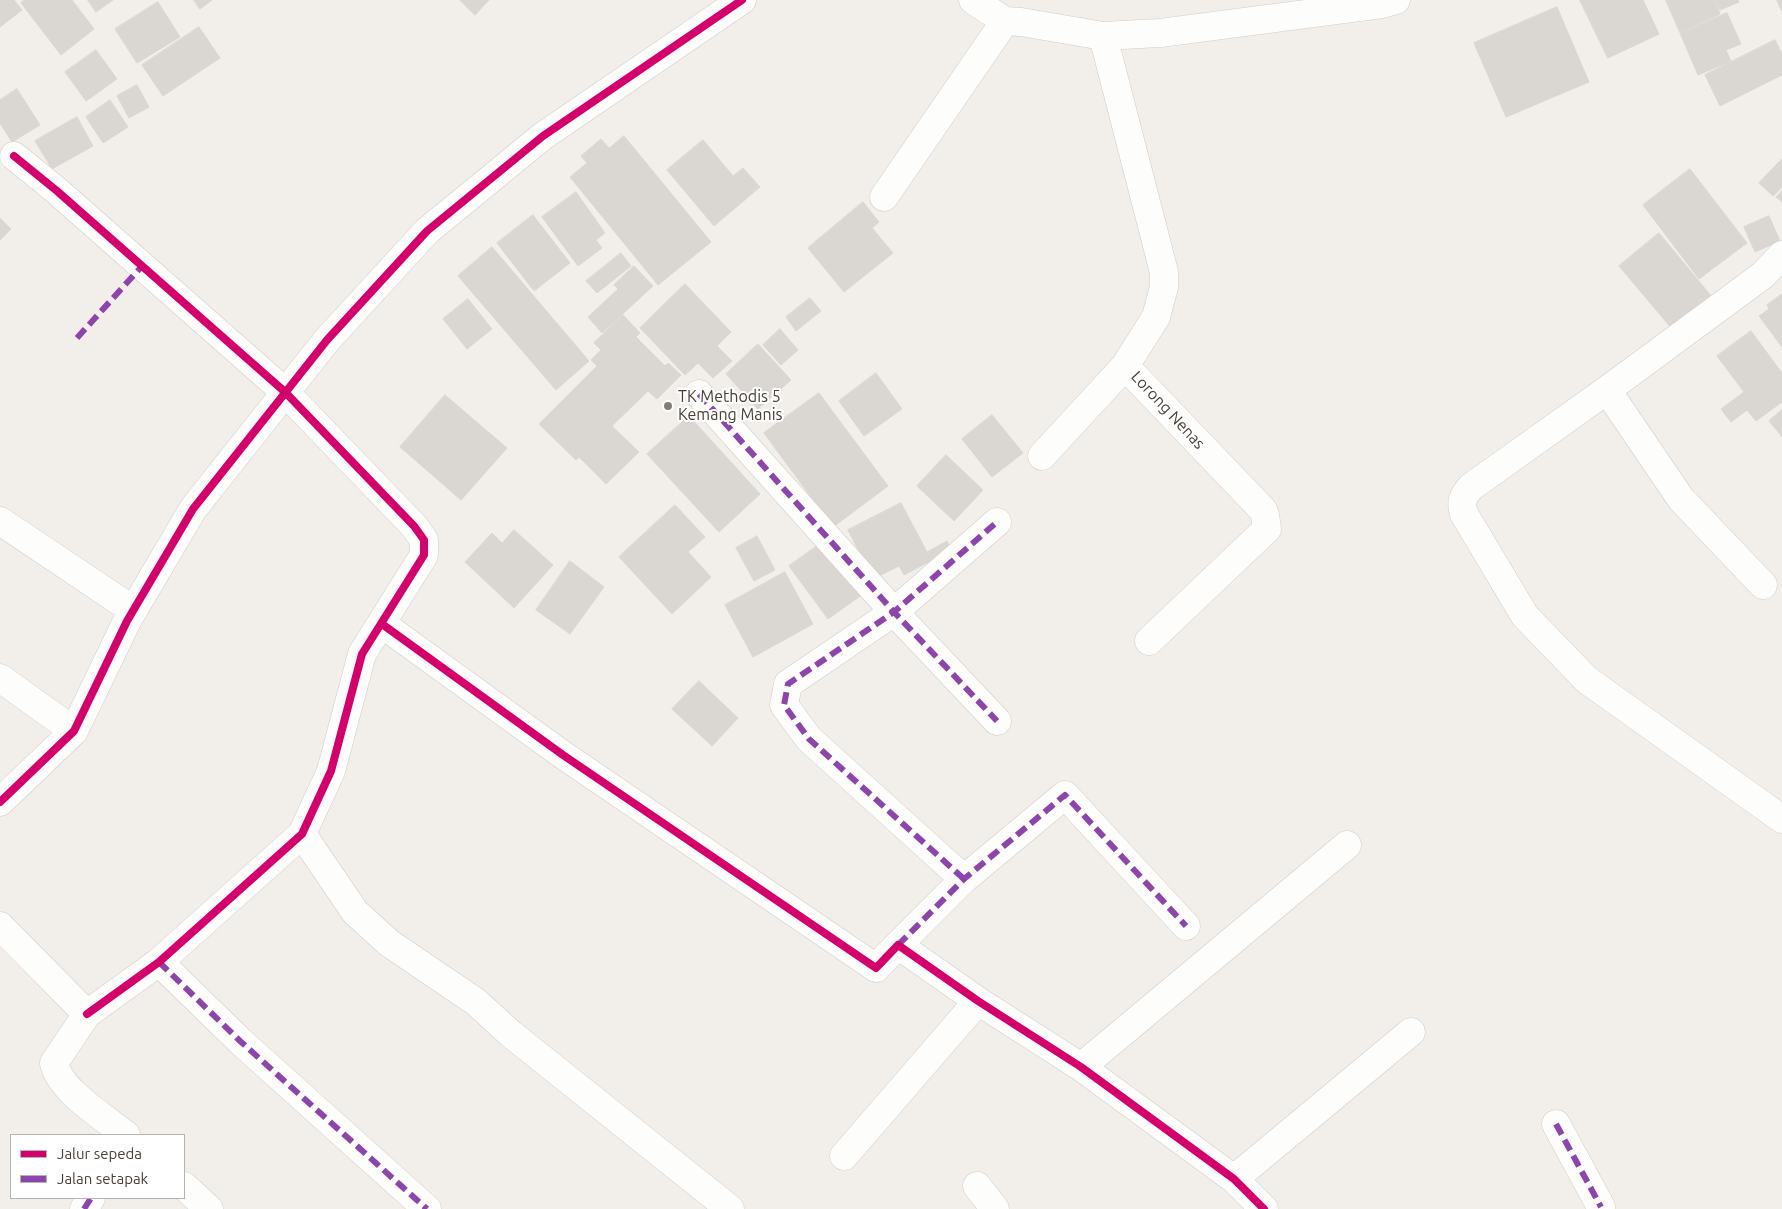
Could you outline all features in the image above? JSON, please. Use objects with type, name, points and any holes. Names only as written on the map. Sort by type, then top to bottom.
[{"type":"street","points":[[0,802],[74,731],[133,610],[193,509],[327,340],[427,231],[543,136],[742,0]]},
{"type":"street","points":[[973,0],[1103,36],[1160,33],[1270,9],[1382,4],[1396,0]]},
{"type":"street","points":[[884,197],[1019,14]]},
{"type":"street","name":"Lorong Nenas","points":[[1103,36],[1164,272],[1164,287],[1156,317],[1125,366],[1263,510],[1266,522],[1266,529],[1149,641]]},
{"type":"street","points":[[14,156],[57,191],[285,392],[414,526],[424,540],[424,555],[362,654],[331,771],[302,834],[159,962],[87,1014],[54,1064],[56,1073],[66,1087],[125,1134]]},
{"type":"street","points":[[1782,254],[1763,274],[1471,487],[1463,497],[1461,505],[1464,514],[1525,616],[1587,680],[1782,819]]},
{"type":"street","points":[[1042,456],[1125,366]]},
{"type":"street","points":[[1606,390],[1681,499],[1763,585]]},
{"type":"street","points":[[699,394],[894,612],[997,721]]},
{"type":"street","points":[[0,521],[133,610]]},
{"type":"street","points":[[964,879],[810,739],[784,705],[788,684],[894,612],[997,522]]},
{"type":"street","points":[[382,624],[563,756],[876,968],[964,879],[1066,795],[1186,926]]},
{"type":"street","points":[[0,678],[74,731]]},
{"type":"street","points":[[302,834],[355,912],[389,943],[476,1002],[511,1034],[730,1209]]},
{"type":"street","points":[[1081,1067],[1347,845]]},
{"type":"street","points":[[0,926],[87,1014]]},
{"type":"street","points":[[898,945],[978,1001],[1081,1067],[1234,1179],[1264,1209]]},
{"type":"street","points":[[159,962],[240,1041],[427,1209]]},
{"type":"street","points":[[844,1156],[978,1001]]},
{"type":"street","points":[[1234,1179],[1411,1032]]},
{"type":"street","points":[[1556,1124],[1604,1208]]},
{"type":"street","points":[[976,1186],[995,1209]]},
{"type":"street","points":[[185,1187],[209,1209]]},
{"type":"building","points":[[0,0],[14,0],[22,10],[0,27]]},
{"type":"building","points":[[24,0],[72,0],[94,29],[61,55],[21,3]]},
{"type":"building","points":[[88,0],[113,0],[96,12]]},
{"type":"building","points":[[194,0],[212,0],[200,9]]},
{"type":"building","points":[[460,0],[489,0],[475,15]]},
{"type":"building","points":[[1580,0],[1643,0],[1659,34],[1608,58]]},
{"type":"building","points":[[1666,0],[1714,0],[1720,14],[1680,32]]},
{"type":"building","points":[[1715,0],[1738,0],[1739,2],[1720,10]]},
{"type":"building","points":[[1777,0],[1782,0],[1782,11]]},
{"type":"building","points":[[158,2],[180,37],[137,63],[115,29]]},
{"type":"building","points":[[1557,7],[1589,82],[1506,117],[1474,43]]},
{"type":"building","points":[[1727,13],[1741,44],[1726,50],[1731,61],[1698,75],[1680,33]]},
{"type":"building","points":[[199,27],[220,58],[163,96],[142,65]]},
{"type":"building","points":[[1775,40],[1782,54],[1782,75],[1720,106],[1705,75]]},
{"type":"building","points":[[96,50],[117,79],[86,101],[65,72]]},
{"type":"building","points":[[137,85],[149,107],[129,118],[117,96]]},
{"type":"building","points":[[17,89],[40,125],[12,142],[0,123],[0,100]]},
{"type":"building","points":[[110,100],[128,127],[103,143],[86,117]]},
{"type":"building","points":[[77,117],[93,146],[52,169],[35,141]]},
{"type":"building","points":[[624,136],[711,242],[658,285],[570,177],[587,163],[581,156],[601,139],[609,148]]},
{"type":"building","points":[[703,140],[733,176],[743,168],[760,187],[714,226],[667,170]]},
{"type":"building","points":[[1782,159],[1782,187],[1773,196],[1759,183]]},
{"type":"building","points":[[1690,169],[1747,243],[1699,279],[1643,205]]},
{"type":"building","points":[[1782,191],[1782,202],[1776,197]]},
{"type":"building","points":[[576,192],[605,233],[596,240],[602,248],[578,266],[542,217]]},
{"type":"building","points":[[863,202],[879,222],[872,228],[893,253],[844,292],[808,248]]},
{"type":"building","points":[[533,215],[570,263],[534,291],[497,243]]},
{"type":"building","points":[[1769,216],[1780,241],[1755,252],[1744,227]]},
{"type":"building","points":[[0,218],[11,229],[0,240]]},
{"type":"building","points":[[1659,233],[1712,297],[1673,330],[1619,266]]},
{"type":"building","points":[[492,247],[589,361],[556,390],[458,276]]},
{"type":"building","points":[[621,253],[631,266],[597,293],[586,281]]},
{"type":"building","points":[[634,266],[653,286],[602,333],[588,317],[618,289],[614,285]]},
{"type":"building","points":[[685,284],[731,332],[717,346],[732,361],[713,378],[698,363],[685,375],[640,328]]},
{"type":"building","points":[[1782,294],[1782,347],[1759,316],[1769,309],[1767,305]]},
{"type":"building","points":[[810,298],[821,311],[796,331],[786,317]]},
{"type":"building","points":[[468,299],[492,329],[467,349],[443,319]]},
{"type":"building","points":[[623,315],[640,333],[636,337],[665,366],[668,363],[681,375],[657,399],[648,391],[612,426],[639,452],[606,484],[579,457],[576,460],[539,424],[597,366],[591,360],[601,350],[594,343]]},
{"type":"building","points":[[780,329],[798,350],[781,365],[763,345]]},
{"type":"building","points":[[1751,331],[1782,373],[1782,402],[1756,421],[1747,410],[1731,422],[1721,409],[1744,392],[1717,356]]},
{"type":"building","points":[[758,344],[791,380],[758,409],[726,374]]},
{"type":"building","points":[[876,373],[902,409],[864,436],[839,401]]},
{"type":"building","points":[[819,393],[888,486],[833,527],[764,433]]},
{"type":"building","points":[[445,395],[507,448],[461,500],[400,447]]},
{"type":"building","points":[[1782,410],[1782,437],[1769,421]]},
{"type":"building","points":[[992,415],[1023,453],[992,477],[962,439]]},
{"type":"building","points":[[689,416],[760,494],[719,532],[647,454]]},
{"type":"building","points":[[946,455],[983,490],[954,521],[917,486]]},
{"type":"building","points":[[901,503],[927,552],[947,541],[951,550],[904,575],[899,566],[873,579],[848,530]]},
{"type":"building","points":[[675,505],[705,537],[688,552],[711,577],[672,614],[619,557]]},
{"type":"building","points":[[514,530],[553,565],[514,608],[465,562],[492,533],[502,543]]},
{"type":"building","points":[[757,536],[775,570],[754,581],[736,548]]},
{"type":"building","points":[[824,541],[863,594],[828,619],[789,566]]},
{"type":"building","points":[[570,561],[604,587],[570,634],[536,610]]},
{"type":"building","points":[[785,572],[813,624],[753,657],[725,605]]},
{"type":"building","points":[[699,681],[738,718],[712,746],[672,709]]},
{"type":"marked path","points":[[77,338],[142,266]]},
{"type":"marked path","points":[[699,394],[894,612],[997,721]]},
{"type":"marked path","points":[[964,879],[809,739],[784,705],[788,684],[894,612],[997,522]]},
{"type":"marked path","points":[[898,945],[964,879],[1065,795],[1186,926]]},
{"type":"marked path","points":[[159,962],[240,1041],[427,1209]]},
{"type":"marked path","points":[[1556,1124],[1601,1207]]},
{"type":"marked path","points":[[84,1209],[90,1199]]},
{"type":"cycle path","points":[[0,802],[74,731],[127,621],[193,509],[327,340],[427,231],[543,136],[742,0]]},
{"type":"cycle path","points":[[14,156],[57,191],[285,392],[414,526],[424,540],[424,555],[362,654],[331,771],[302,834],[159,962],[87,1014]]},
{"type":"cycle path","points":[[382,624],[563,755],[876,968],[898,945],[978,1001],[1081,1067],[1234,1179],[1264,1209]]},
{"type":"place","name":"TK Methodis 5 Kemang Manis","points":[[668,406]]}]
